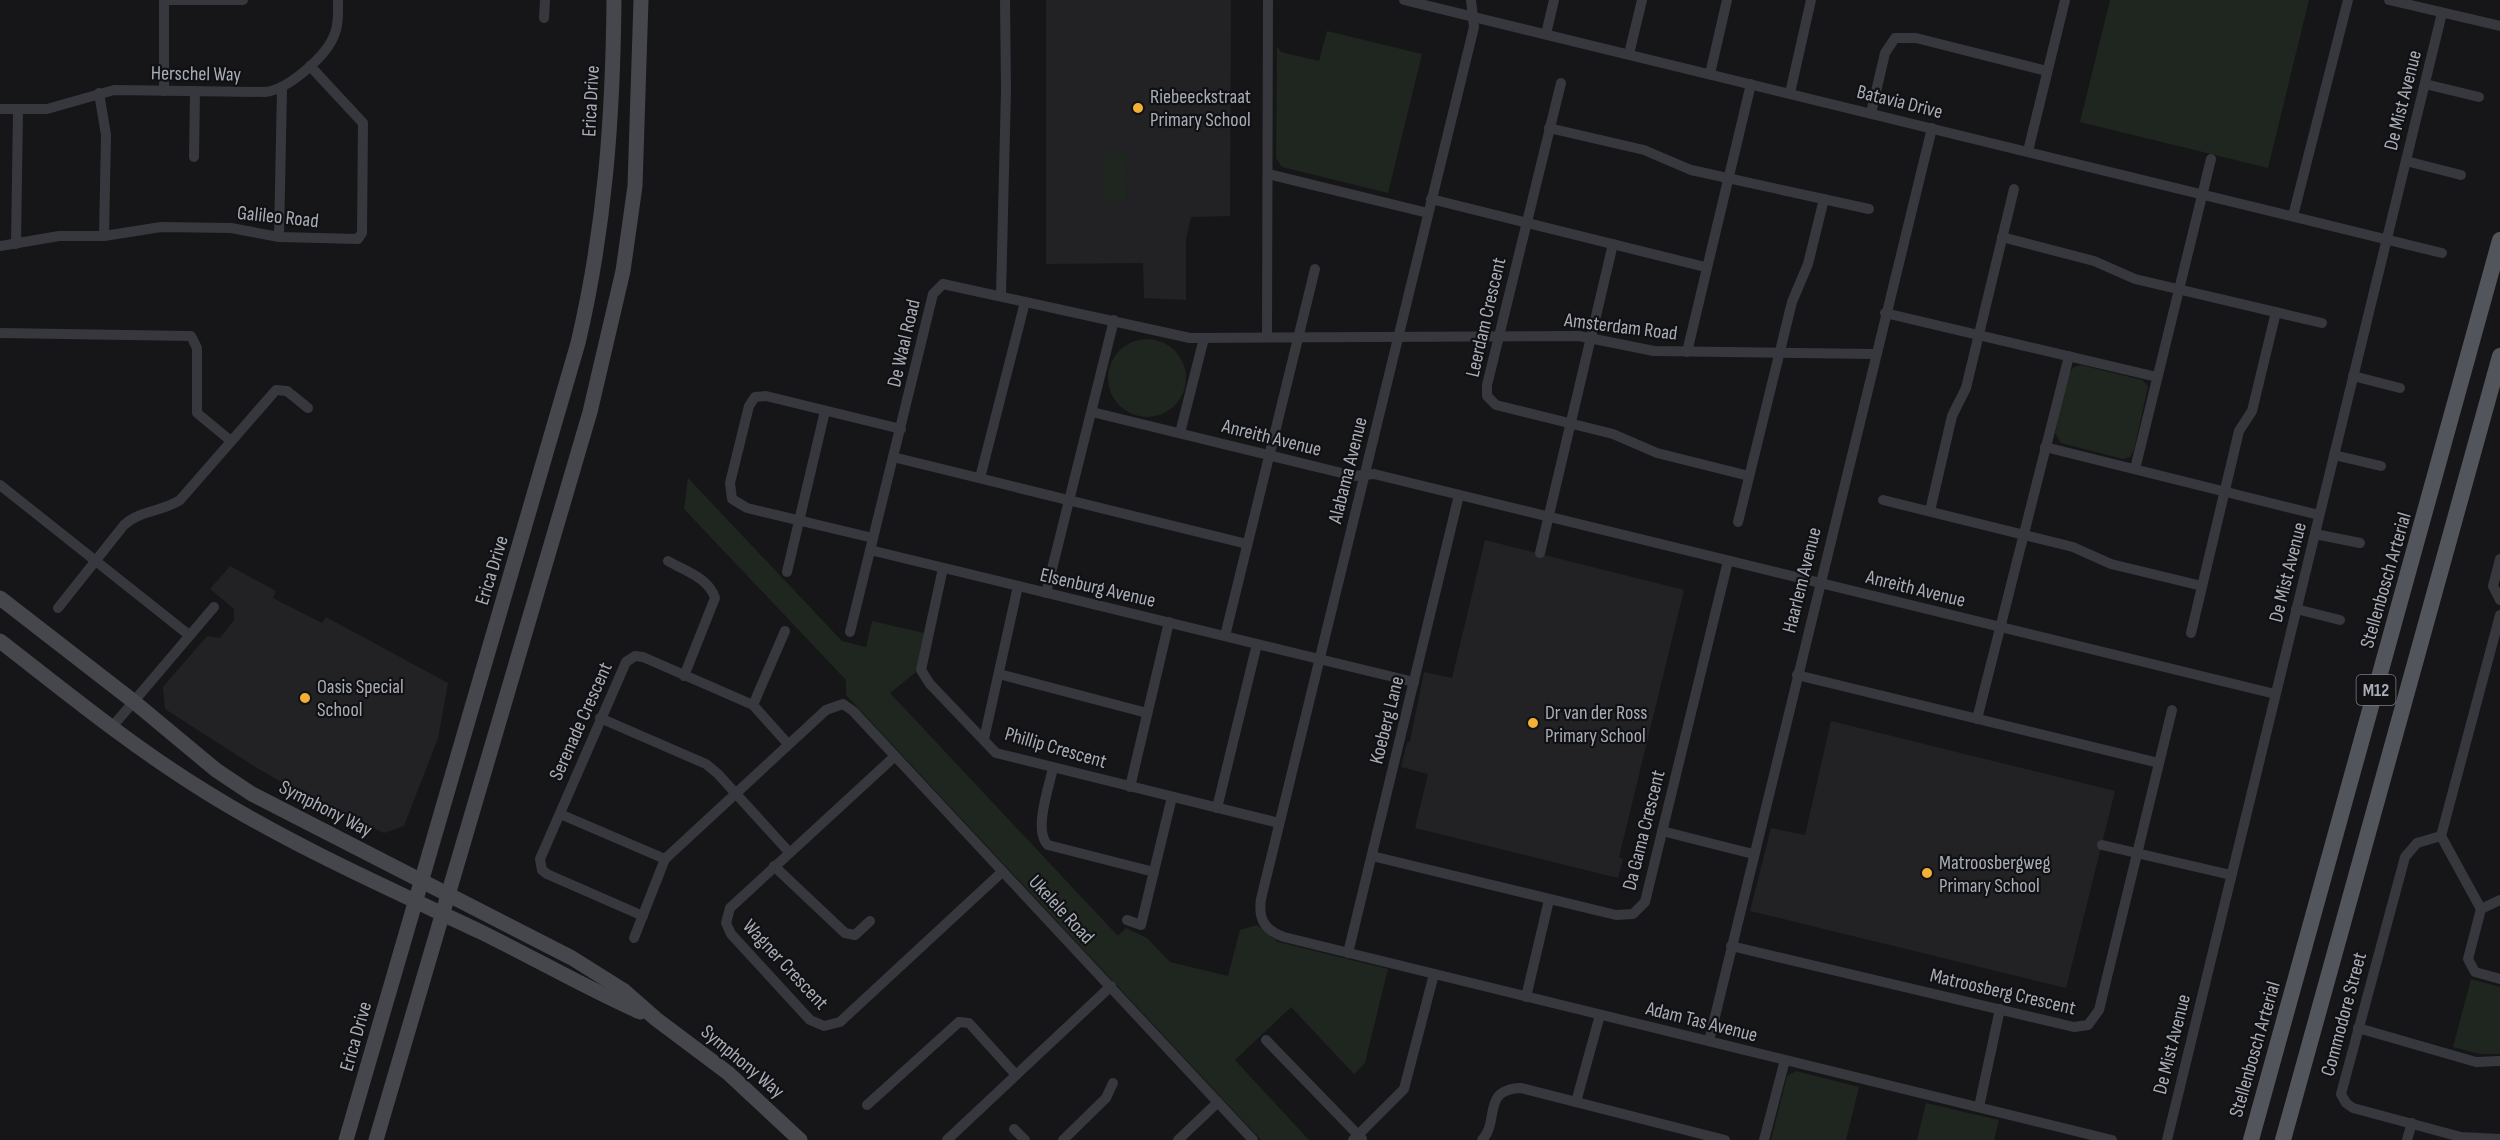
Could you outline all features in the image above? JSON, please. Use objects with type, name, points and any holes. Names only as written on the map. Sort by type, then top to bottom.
[{"type":"main road","name":"Erica Drive","points":[[346,1140],[531,513],[583,321],[606,185],[613,78],[614,0]]},
{"type":"main road","points":[[376,1140],[447,892],[590,412],[614,315],[635,186],[641,0]]},
{"type":"main road","name":"Stellenbosch Arterial","points":[[2251,1140],[2500,240]]},
{"type":"main road","name":"M12","points":[[2283,1140],[2500,356]]},
{"type":"main road","name":"Symphony Way","points":[[0,598],[134,700],[216,770],[252,794],[423,879],[572,958],[623,990],[656,1020],[728,1073],[800,1140]]},
{"type":"main road","name":"Symphony Way","points":[[0,641],[172,770],[237,810],[416,903],[656,1020]]},
{"type":"street","points":[[164,91],[164,0],[243,0]]},
{"type":"street","points":[[279,237],[282,89],[310,66],[334,37],[338,0]]},
{"type":"street","points":[[544,18],[545,0]]},
{"type":"street","points":[[1001,295],[1006,90],[1005,0]]},
{"type":"street","points":[[1267,337],[1268,0]]},
{"type":"street","name":"Batavia Drive","points":[[1404,0],[2442,253]]},
{"type":"street","name":"Alabama Avenue","points":[[1284,937],[1271,933],[1263,923],[1259,912],[1474,27],[1471,0]]},
{"type":"street","points":[[1546,34],[1554,0]]},
{"type":"street","points":[[1629,54],[1642,0]]},
{"type":"street","points":[[1710,74],[1727,0]]},
{"type":"street","points":[[1790,93],[1811,0]]},
{"type":"street","points":[[2028,151],[2065,0]]},
{"type":"street","points":[[2293,216],[2348,0]]},
{"type":"street","points":[[2389,0],[2500,26]]},
{"type":"street","name":"De Mist Avenue","points":[[2167,1140],[2442,13]]},
{"type":"street","points":[[1870,113],[1888,44],[1895,38],[1916,38],[2047,71]]},
{"type":"street","name":"Galileo Road","points":[[0,246],[59,236],[104,236],[161,227],[231,228],[279,237],[358,239],[362,233],[363,123],[310,66]]},
{"type":"street","name":"Leerdam Crescent","points":[[1561,83],[1498,336],[1486,389],[1489,400],[1496,405],[1624,438],[1657,453],[1749,476]]},
{"type":"street","points":[[1687,352],[1705,267],[1751,84]]},
{"type":"street","points":[[2425,84],[2479,97]]},
{"type":"street","name":"Herschel Way","points":[[0,109],[57,107],[114,90],[265,92],[282,89]]},
{"type":"street","points":[[194,157],[195,91]]},
{"type":"street","points":[[99,93],[106,135],[104,236]]},
{"type":"street","points":[[16,244],[18,110]]},
{"type":"street","points":[[1550,128],[1644,150],[1676,165],[1869,209]]},
{"type":"street","name":"Haarlem Avenue","points":[[1709,1041],[1819,583],[1932,128]]},
{"type":"street","points":[[2135,469],[2211,159]]},
{"type":"street","points":[[2406,161],[2461,175]]},
{"type":"street","points":[[1268,174],[1428,213]]},
{"type":"street","points":[[1930,511],[1952,416],[1966,388],[2014,189]]},
{"type":"street","points":[[1431,199],[1705,267]]},
{"type":"street","points":[[1738,522],[1795,292],[1808,264],[1824,199]]},
{"type":"street","points":[[2002,237],[2094,261],[2125,276],[2322,323]]},
{"type":"street","points":[[1540,553],[1614,244]]},
{"type":"street","points":[[1225,636],[1316,269]]},
{"type":"street","name":"De Waal Road","points":[[850,632],[935,289],[948,283],[1114,320],[1179,338],[1267,337]]},
{"type":"street","points":[[980,478],[1025,302]]},
{"type":"street","points":[[2191,633],[2239,431],[2254,403],[2276,312]]},
{"type":"street","points":[[1885,313],[2157,377]]},
{"type":"street","points":[[1046,593],[1114,320]]},
{"type":"street","points":[[0,333],[191,336],[196,348],[197,412],[231,441]]},
{"type":"street","name":"Amsterdam Road","points":[[1267,337],[1592,337],[1654,351],[1875,354]]},
{"type":"street","points":[[1180,433],[1204,338]]},
{"type":"street","points":[[1977,719],[2069,356]]},
{"type":"street","points":[[2353,376],[2400,388]]},
{"type":"street","points":[[58,608],[130,519],[165,509],[180,500],[276,390],[287,391],[308,408]]},
{"type":"street","points":[[873,538],[739,505],[732,499],[730,483],[752,399],[762,395],[901,429]]},
{"type":"street","points":[[787,572],[825,411]]},
{"type":"street","name":"Anreith Avenue","points":[[1092,412],[1354,476],[1374,474],[2275,694]]},
{"type":"street","points":[[2045,447],[2319,515]]},
{"type":"street","points":[[2334,455],[2381,466]]},
{"type":"street","points":[[893,457],[1247,544]]},
{"type":"street","points":[[0,485],[189,635]]},
{"type":"street","name":"Koeberg Lane","points":[[1348,953],[1459,495]]},
{"type":"street","points":[[1882,500],[2073,547],[2111,564],[2202,586]]},
{"type":"street","points":[[2315,534],[2360,543]]},
{"type":"street","name":"Elsenburg Avenue","points":[[870,550],[1414,682]]},
{"type":"street","points":[[2500,559],[2493,586],[2494,593],[2500,600]]},
{"type":"street","points":[[668,561],[705,582],[712,589],[715,598],[684,676]]},
{"type":"street","name":"Da Gama Crescent","points":[[1372,856],[1616,915],[1633,914],[1645,902],[1728,561]]},
{"type":"street","name":"Phillip Crescent","points":[[943,568],[921,670],[930,684],[996,753],[1279,823]]},
{"type":"street","points":[[984,739],[1018,586]]},
{"type":"street","points":[[112,727],[214,607]]},
{"type":"street","points":[[2296,609],[2340,620]]},
{"type":"street","points":[[2500,615],[2440,836],[2481,909],[2468,963],[2475,972],[2500,979]]},
{"type":"street","points":[[1130,787],[1169,622]]},
{"type":"street","points":[[753,705],[785,631]]},
{"type":"street","points":[[1217,808],[1257,644]]},
{"type":"street","name":"Serenade Crescent","points":[[643,916],[542,870],[540,860],[600,718],[630,657],[643,657],[753,705],[788,744]]},
{"type":"street","points":[[999,674],[1147,713]]},
{"type":"street","points":[[1797,675],[2159,763]]},
{"type":"street","name":"Ukelele Road","points":[[788,744],[826,710],[843,704],[1111,986],[1253,1140]]},
{"type":"street","name":"Matroosberg Crescent","points":[[1731,946],[2074,1027],[2088,1025],[2099,1010],[2172,710]]},
{"type":"street","points":[[600,718],[706,764],[789,852]]},
{"type":"street","points":[[634,938],[665,859],[788,744]]},
{"type":"street","name":"Wagner Crescent","points":[[894,757],[774,866],[730,908],[727,915],[728,929],[810,1020],[824,1026],[840,1022],[1002,872]]},
{"type":"street","points":[[1053,768],[1042,820],[1041,831],[1045,841],[1048,844],[1154,872]]},
{"type":"street","points":[[1127,920],[1141,925],[1172,797]]},
{"type":"street","points":[[560,814],[665,859]]},
{"type":"street","points":[[1662,831],[1753,854]]},
{"type":"street","name":"Commodore Street","points":[[2440,836],[2417,843],[2405,857],[2342,1089],[2343,1100],[2353,1108],[2461,1137],[2500,1139]]},
{"type":"street","points":[[2102,845],[2231,875]]},
{"type":"street","points":[[774,866],[844,933],[855,935],[870,921]]},
{"type":"street","points":[[1526,997],[1550,900]]},
{"type":"street","points":[[2481,909],[2500,900]]},
{"type":"street","name":"Adam Tas Avenue","points":[[1284,937],[2112,1140]]},
{"type":"street","points":[[1266,1040],[1358,1138],[1404,1089],[1434,974]]},
{"type":"street","points":[[947,1140],[1111,986]]},
{"type":"street","points":[[1979,1107],[2000,1009]]},
{"type":"street","points":[[1576,1102],[1600,1015]]},
{"type":"street","points":[[867,1105],[959,1022],[969,1023],[1016,1075]]},
{"type":"street","points":[[2358,1028],[2476,1062],[2500,1061]]},
{"type":"street","points":[[1764,1140],[1785,1060]]},
{"type":"street","points":[[1062,1140],[1106,1098],[1113,1083]]},
{"type":"street","points":[[1486,1139],[1494,1100],[1505,1091],[1521,1088],[1725,1140]]},
{"type":"street","points":[[1178,1140],[1218,1102]]},
{"type":"street","points":[[2407,1140],[2412,1124]]},
{"type":"street","points":[[1674,1140],[1677,1128]]},
{"type":"street","points":[[1014,1129],[1025,1140]]},
{"type":"shaded area","name":"Riebeeckstraat Primary School","points":[[1046,0],[1231,0],[1230,216],[1191,217],[1186,239],[1186,300],[1144,298],[1143,263],[1046,264]]},
{"type":"shaded area","points":[[2110,0],[2309,0],[2268,168],[2080,122]]},
{"type":"shaded area","points":[[1327,31],[1422,54],[1388,193],[1282,167],[1276,158],[1277,46],[1281,52],[1319,61]]},
{"type":"shaded area","points":[[1103,153],[1127,153],[1126,200],[1103,200]]},
{"type":"shaded area","points":[[1139,339],[1155,339],[1169,345],[1180,356],[1186,370],[1186,386],[1180,400],[1169,411],[1155,417],[1139,417],[1125,411],[1114,400],[1108,386],[1108,370],[1114,356],[1125,345]]},
{"type":"shaded area","points":[[2081,365],[2142,380],[2148,386],[2134,450],[2130,457],[2123,459],[2061,443],[2055,433],[2069,373],[2074,367]]},
{"type":"shaded area","points":[[688,478],[842,641],[866,647],[872,621],[924,633],[916,672],[890,693],[1118,936],[1126,928],[1147,938],[1170,962],[1228,976],[1240,930],[1257,925],[1278,942],[1388,969],[1365,1063],[1354,1074],[1291,1007],[1235,1060],[1309,1140],[1261,1140],[846,695],[846,680],[684,509]]},
{"type":"shaded area","name":"Dr van der Ross Primary School","points":[[1485,540],[1684,590],[1619,857],[1623,859],[1618,878],[1415,828],[1428,774],[1401,767],[1407,743],[1410,741],[1424,672],[1452,678]]},
{"type":"shaded area","name":"Oasis Special School","points":[[230,566],[276,591],[273,598],[322,623],[326,617],[448,683],[438,738],[404,826],[384,833],[304,795],[165,709],[163,687],[207,636],[220,638],[234,620],[234,609],[210,589]]},
{"type":"shaded area","name":"Matroosbergweg Primary School","points":[[1831,721],[2115,791],[2066,988],[1750,911],[1771,828],[1805,835]]},
{"type":"shaded area","points":[[2471,979],[2500,987],[2500,1054],[2479,1054],[2453,1047]]},
{"type":"shaded area","points":[[1796,1071],[1859,1087],[1846,1140],[1771,1140],[1787,1076]]},
{"type":"shaded area","points":[[1926,1103],[1999,1120],[1994,1140],[1917,1140]]},
{"type":"place","name":"Riebeeckstraat Primary School","points":[[1138,108]]},
{"type":"place","name":"Oasis Special School","points":[[305,698]]},
{"type":"place","name":"Dr van der Ross Primary School","points":[[1533,723]]},
{"type":"place","name":"Matroosbergweg Primary School","points":[[1927,873]]}]
